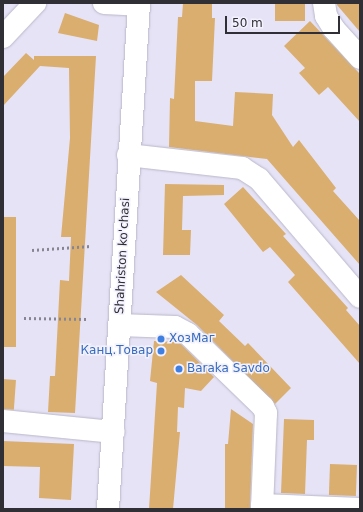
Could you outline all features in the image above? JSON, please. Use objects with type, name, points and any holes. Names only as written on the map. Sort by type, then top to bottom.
[{"type":"street","points":[[3,37],[35,3]]},
{"type":"street","points":[[104,3],[139,4]]},
{"type":"street","points":[[324,3],[326,16],[334,29],[360,58]]},
{"type":"street","name":"Shahriston ko'chasi","points":[[108,509],[128,155],[139,4]]},
{"type":"street","points":[[128,155],[242,168],[259,179],[360,297]]},
{"type":"street","points":[[119,325],[175,327],[182,331],[263,407],[266,413],[262,507],[360,508]]},
{"type":"street","points":[[3,421],[113,432]]},
{"type":"path","points":[[32,250],[91,246]]},
{"type":"path","points":[[24,318],[87,319]]},
{"type":"building","points":[[183,3],[212,3],[212,18],[215,18],[212,81],[195,81],[195,121],[233,126],[235,92],[273,94],[272,115],[293,147],[299,140],[336,188],[333,191],[360,221],[360,265],[267,159],[169,147],[170,98],[174,99],[178,17],[182,17]]},
{"type":"building","points":[[275,3],[305,3],[305,21],[275,21]]},
{"type":"building","points":[[337,3],[360,3],[360,32],[337,5]]},
{"type":"building","points":[[65,13],[99,25],[97,41],[58,33]]},
{"type":"building","points":[[310,21],[360,74],[360,122],[328,87],[319,95],[299,73],[305,68],[284,46]]},
{"type":"building","points":[[26,53],[34,60],[34,56],[96,56],[75,413],[48,412],[50,376],[55,376],[60,280],[69,281],[71,237],[61,237],[70,138],[69,68],[40,66],[3,106],[3,77]]},
{"type":"building","points":[[165,184],[224,185],[224,195],[183,196],[182,230],[191,230],[190,255],[163,255]]},
{"type":"building","points":[[243,187],[286,234],[283,236],[348,308],[346,310],[360,326],[360,364],[288,282],[295,275],[270,247],[263,252],[224,204]]},
{"type":"building","points":[[3,217],[16,217],[16,347],[3,347]]},
{"type":"building","points":[[181,275],[224,315],[219,321],[245,346],[248,343],[291,388],[275,404],[197,325],[156,292]]},
{"type":"building","points":[[154,341],[176,342],[181,344],[214,377],[201,391],[185,388],[184,408],[178,407],[177,432],[180,432],[173,509],[149,509],[157,383],[150,381]]},
{"type":"building","points":[[3,379],[16,380],[14,410],[3,409]]},
{"type":"building","points":[[231,409],[253,424],[250,509],[225,508],[225,444],[228,444]]},
{"type":"building","points":[[284,419],[314,420],[314,440],[307,440],[305,494],[281,493]]},
{"type":"building","points":[[3,441],[74,444],[71,500],[39,498],[40,467],[3,466]]},
{"type":"building","points":[[330,464],[357,465],[356,496],[329,495]]},
{"type":"place","name":"ХозМаг","points":[[161,339]]},
{"type":"place","name":"Канц.Товар","points":[[161,351]]},
{"type":"place","name":"Baraka Savdo","points":[[179,369]]}]
